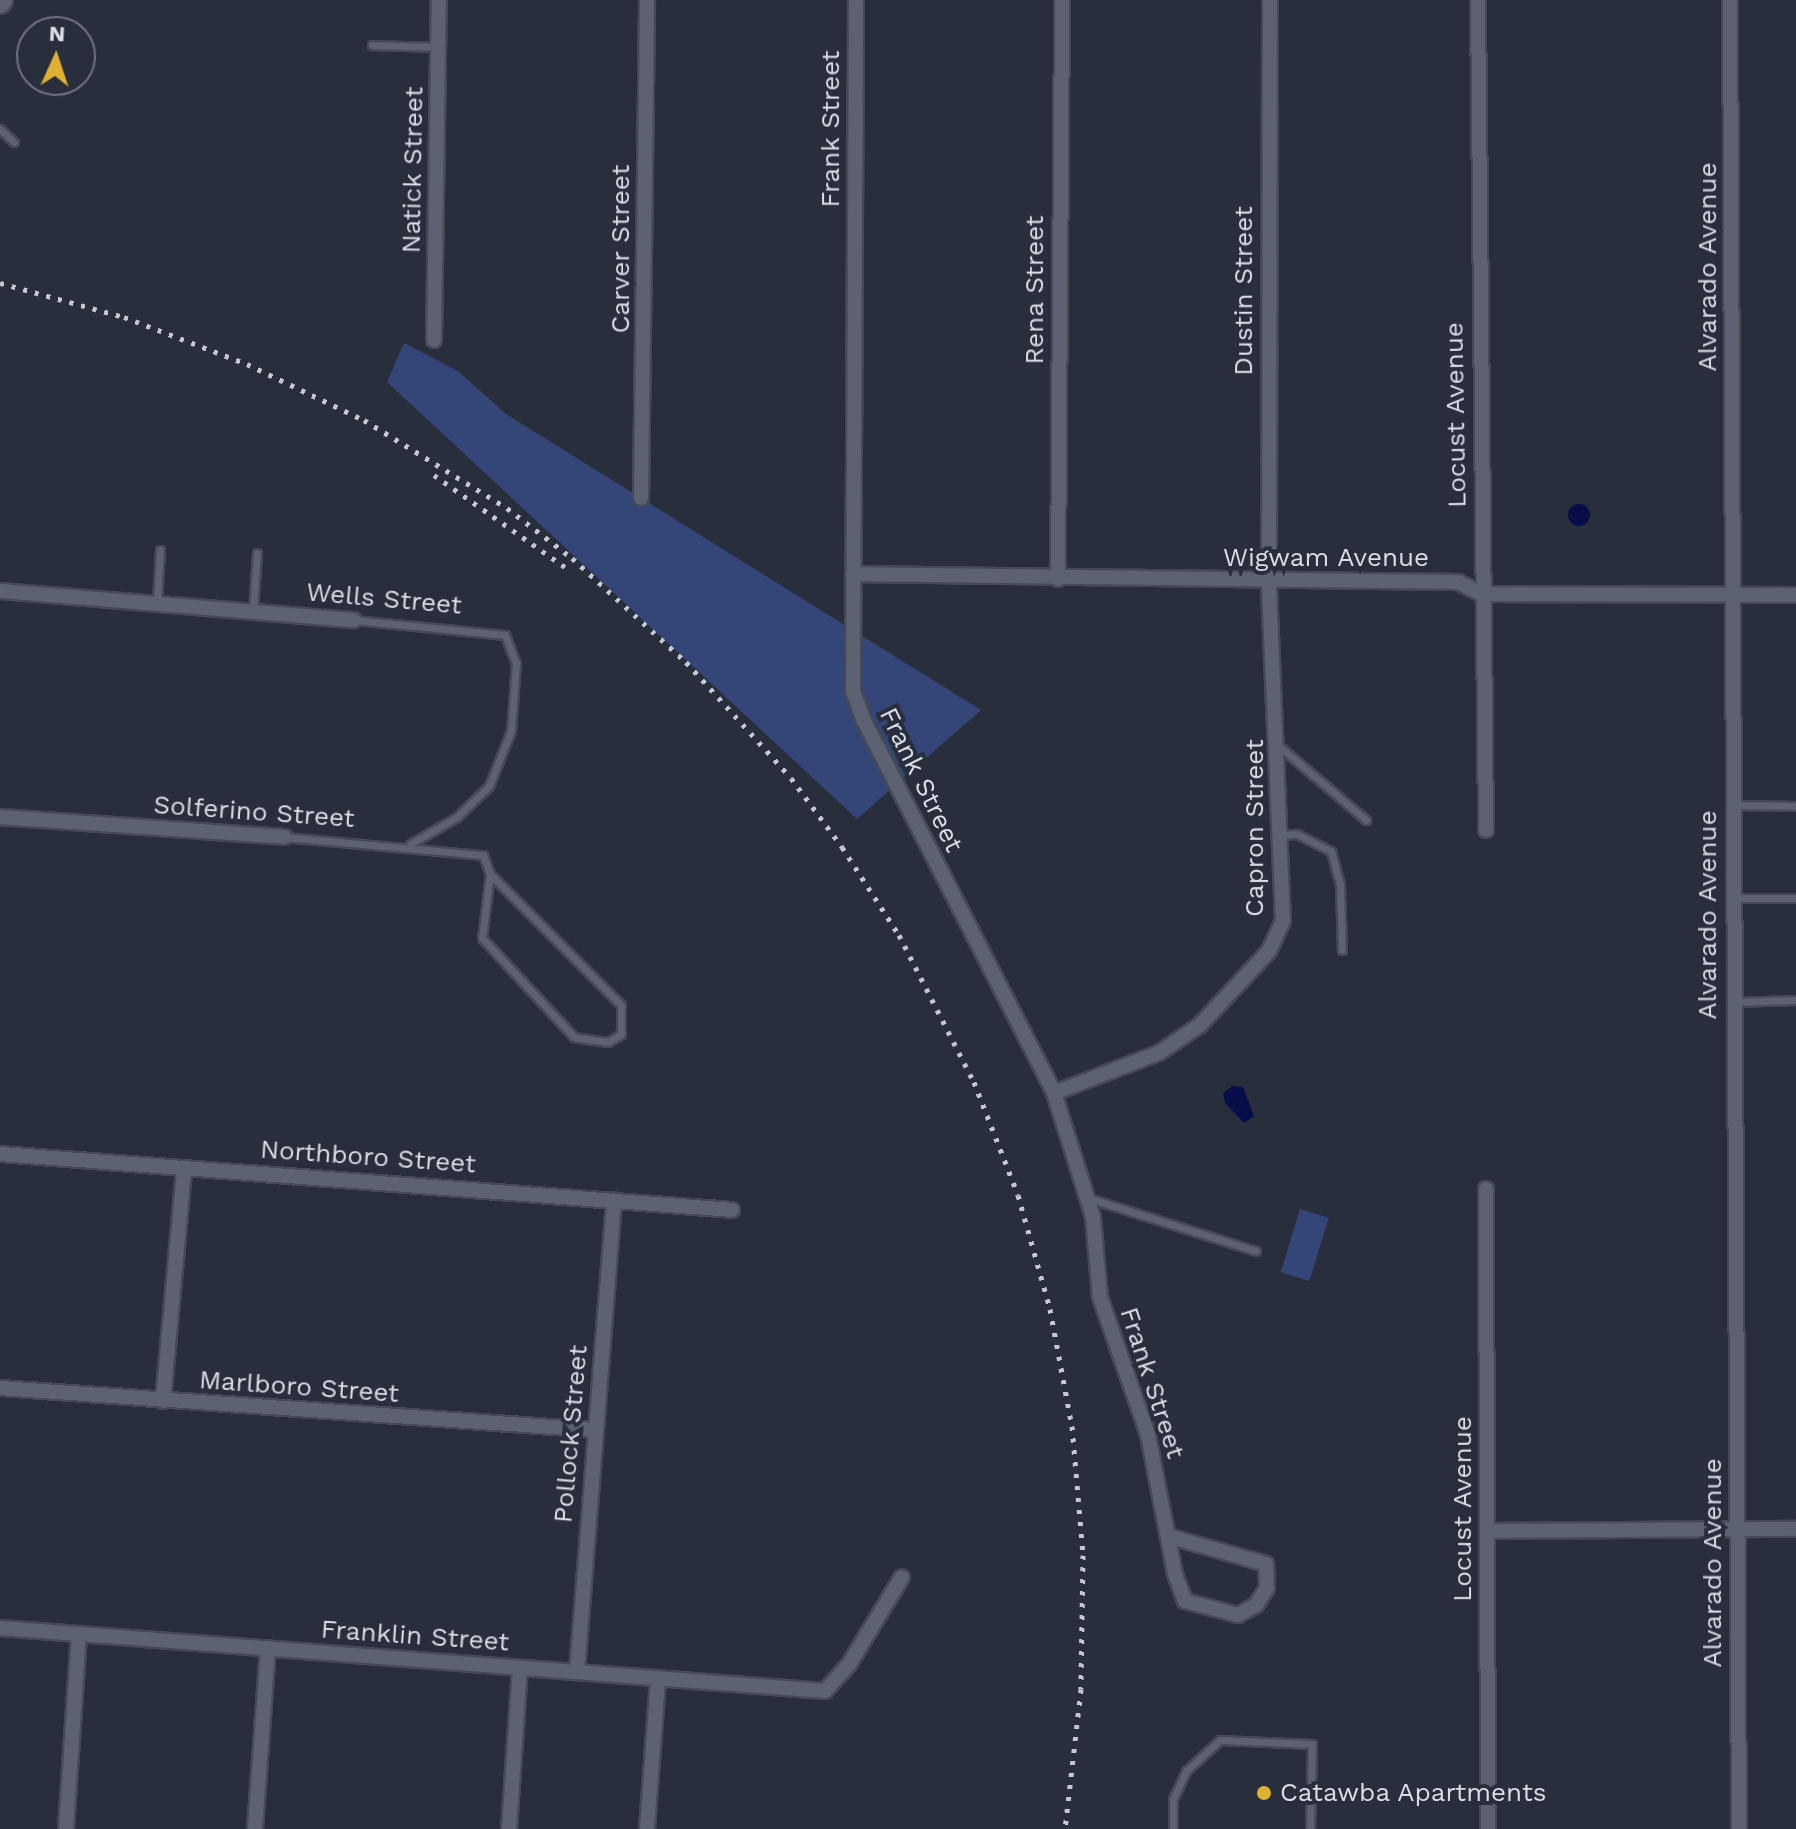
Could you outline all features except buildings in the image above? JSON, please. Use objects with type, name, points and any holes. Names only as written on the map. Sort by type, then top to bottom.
[{"type":"street","name":"Natick Street","points":[[434,340],[439,0]]},
{"type":"street","name":"Carver Street","points":[[641,498],[647,0]]},
{"type":"street","name":"Frank Street","points":[[856,0],[850,669],[864,721],[1054,1093],[1088,1198],[1100,1297],[1148,1435],[1171,1537],[1175,1574],[1185,1601],[1238,1615],[1256,1605],[1267,1588],[1266,1564],[1171,1537]]},
{"type":"street","name":"Rena Street","points":[[1058,579],[1062,0]]},
{"type":"street","name":"Dustin Street","points":[[1269,582],[1270,0]]},
{"type":"street","name":"Locust Avenue","points":[[1478,0],[1486,830]]},
{"type":"street","name":"Alvarado Avenue","points":[[1730,0],[1735,595],[1731,898],[1739,1829]]},
{"type":"street","name":"Wigwam Avenue","points":[[853,574],[1269,582],[1458,582],[1482,594],[1796,595]]},
{"type":"street","name":"Capron Street","points":[[1054,1093],[1159,1053],[1187,1035],[1260,962],[1283,921],[1280,747],[1269,582]]},
{"type":"street","name":"Wells Street","points":[[0,591],[354,620]]},
{"type":"street","name":"Solferino Street","points":[[0,817],[284,837]]},
{"type":"street","name":"Northboro Street","points":[[0,1154],[732,1210]]},
{"type":"street","points":[[163,1401],[184,1168]]},
{"type":"street","name":"Locust Avenue","points":[[1486,1189],[1488,1829]]},
{"type":"street","name":"Pollock Street","points":[[577,1672],[614,1200]]},
{"type":"street","name":"Marlboro Street","points":[[0,1388],[595,1430]]},
{"type":"street","points":[[1488,1531],[1796,1529]]},
{"type":"street","name":"Franklin Street","points":[[0,1628],[825,1691],[850,1663],[902,1577]]},
{"type":"street","points":[[66,1829],[79,1634]]},
{"type":"street","points":[[255,1829],[268,1648]]},
{"type":"street","points":[[509,1829],[520,1668]]},
{"type":"street","points":[[647,1829],[658,1678]]},
{"type":"lane","points":[[372,45],[438,47]]},
{"type":"lane","points":[[0,129],[14,142]]},
{"type":"lane","points":[[157,603],[160,550]]},
{"type":"lane","points":[[253,611],[257,553]]},
{"type":"lane","name":"Wells Street","points":[[354,620],[505,635],[516,663],[511,731],[489,786],[445,826],[409,844]]},
{"type":"lane","points":[[1280,747],[1366,820]]},
{"type":"lane","points":[[1731,805],[1796,806]]},
{"type":"lane","points":[[1280,835],[1297,834],[1331,851],[1340,884],[1342,950]]},
{"type":"lane","name":"Solferino Street","points":[[284,837],[409,844],[483,855],[490,874],[621,1005],[621,1034],[608,1042],[574,1037],[482,938],[490,874]]},
{"type":"lane","points":[[1731,898],[1796,898]]},
{"type":"lane","points":[[1732,1002],[1796,1000]]},
{"type":"lane","points":[[1088,1198],[1256,1251]]},
{"type":"lane","points":[[1173,1829],[1173,1799],[1186,1771],[1220,1740],[1312,1744],[1310,1829]]},
{"type":"shaded area","points":[[404,343],[458,371],[506,414],[981,710],[857,819],[387,382]]},
{"type":"shaded area","points":[[1575,504],[1583,504],[1590,515],[1583,526],[1575,526],[1568,519],[1568,511]]},
{"type":"shaded area","points":[[1233,1086],[1243,1087],[1254,1116],[1244,1123],[1225,1103],[1223,1093]]},
{"type":"shaded area","points":[[1300,1209],[1329,1218],[1309,1281],[1281,1272]]},
{"type":"railway","points":[[0,283],[124,317],[247,364],[364,420],[507,508],[572,558],[686,662],[791,778],[842,847],[899,935],[974,1082],[1018,1195],[1050,1309],[1072,1426],[1083,1555],[1081,1689],[1065,1829]]},
{"type":"railway","points":[[434,475],[565,567]]},
{"type":"place","name":"Catawba Apartments","points":[[1264,1793]]}]
